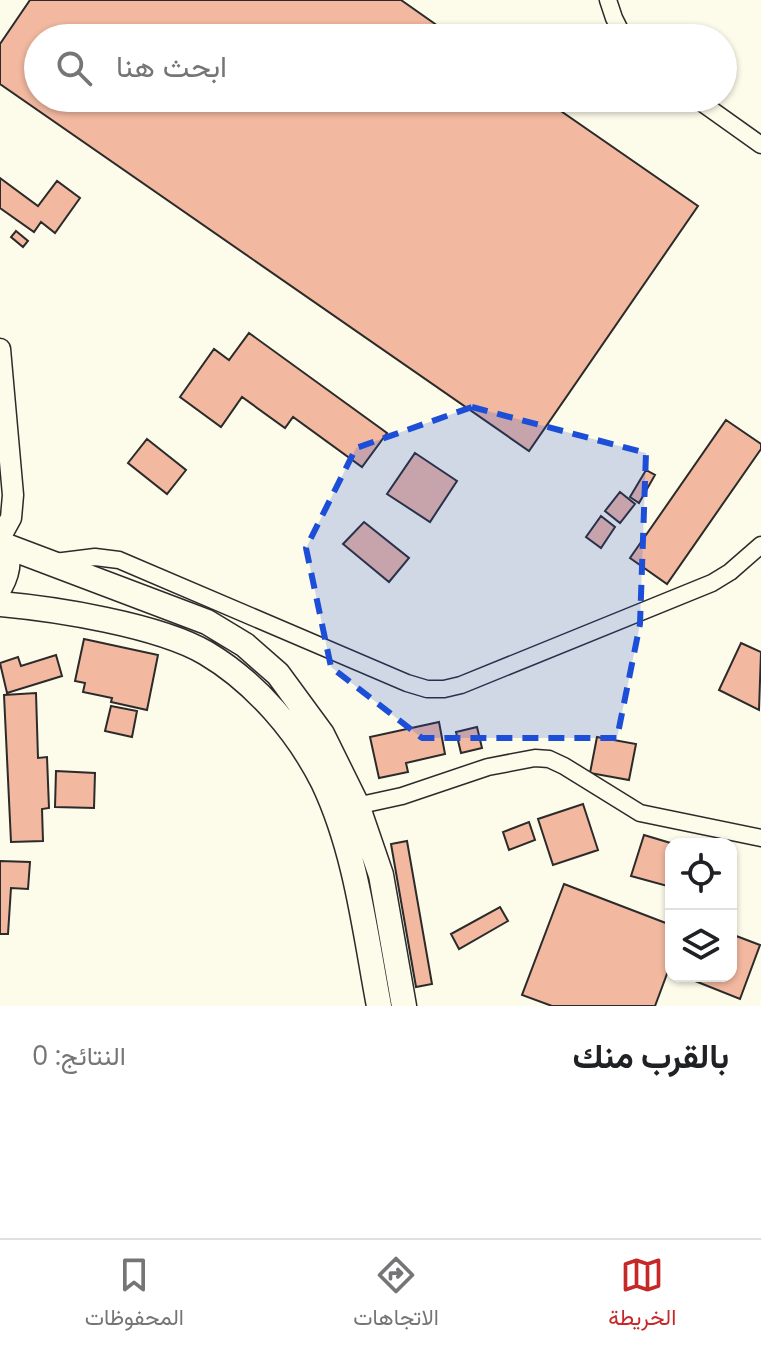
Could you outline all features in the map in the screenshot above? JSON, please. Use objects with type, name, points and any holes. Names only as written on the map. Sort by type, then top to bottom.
[{"type":"main road","points":[[2,540],[48,564],[207,622],[253,650],[278,674],[322,734],[346,809],[379,1006]]},
{"type":"main road","points":[[0,587],[9,558],[2,540]]},
{"type":"main road","points":[[0,604],[49,609],[171,638],[205,653],[258,695],[282,719],[302,745],[324,783],[346,809],[381,875],[404,1006]]},
{"type":"street","points":[[608,0],[618,24]]},
{"type":"street","points":[[715,112],[761,145]]},
{"type":"street","points":[[0,349],[13,495],[11,518],[2,540]]},
{"type":"street","points":[[48,564],[95,557],[119,560],[380,673],[427,689],[444,689],[461,685],[712,583],[761,545]]},
{"type":"street","points":[[346,809],[402,796],[488,767],[535,758],[549,759],[564,766],[640,813],[761,838]]},
{"type":"highlighted area","points":[[472,407],[646,453],[640,624],[617,738],[422,738],[331,667],[306,548],[356,448]]},
{"type":"building","points":[[30,0],[401,0],[435,24],[24,24],[24,101],[0,84],[0,44]]},
{"type":"building","points":[[40,112],[562,112],[698,206],[529,451]]},
{"type":"building","points":[[0,178],[38,206],[57,181],[80,198],[55,233],[41,222],[34,232],[0,208]]},
{"type":"building","points":[[16,231],[28,241],[23,247],[11,237]]},
{"type":"building","points":[[249,333],[387,433],[362,467],[293,417],[285,428],[242,397],[221,427],[180,397],[214,349],[229,360]]},
{"type":"building","points":[[726,420],[761,444],[761,449],[667,584],[630,558]]},
{"type":"building","points":[[147,439],[186,470],[167,494],[128,463]]},
{"type":"building","points":[[415,453],[457,481],[430,522],[387,494]]},
{"type":"building","points":[[646,470],[655,475],[639,503],[630,497]]},
{"type":"building","points":[[620,492],[635,504],[620,523],[605,511]]},
{"type":"building","points":[[601,516],[615,527],[601,548],[586,537]]},
{"type":"building","points":[[364,522],[409,558],[389,582],[343,544]]},
{"type":"building","points":[[84,639],[158,655],[147,710],[83,692],[85,683],[75,681]]},
{"type":"building","points":[[741,643],[761,652],[759,710],[719,690]]},
{"type":"building","points":[[56,655],[62,676],[7,693],[0,663],[18,657],[21,666]]},
{"type":"building","points":[[36,693],[38,758],[47,757],[49,808],[42,809],[43,841],[11,842],[4,695]]},
{"type":"building","points":[[111,706],[137,711],[132,737],[105,731]]},
{"type":"building","points":[[439,722],[445,754],[406,763],[408,772],[379,778],[370,737]]},
{"type":"building","points":[[477,727],[482,748],[461,753],[456,732]]},
{"type":"building","points":[[597,737],[636,744],[629,780],[590,773]]},
{"type":"building","points":[[56,771],[95,773],[94,808],[55,807]]},
{"type":"building","points":[[583,804],[598,850],[553,865],[538,819]]},
{"type":"building","points":[[529,822],[535,840],[509,850],[503,832]]},
{"type":"building","points":[[644,835],[665,841],[665,885],[631,876]]},
{"type":"building","points":[[407,841],[432,984],[416,987],[391,844]]},
{"type":"building","points":[[0,861],[30,862],[28,889],[11,888],[8,934],[0,934]]},
{"type":"building","points":[[564,884],[665,923],[665,979],[655,1006],[552,1006],[522,995]]},
{"type":"building","points":[[500,907],[508,921],[459,949],[451,934]]},
{"type":"building","points":[[737,936],[760,945],[740,999],[698,982],[737,982]]}]
